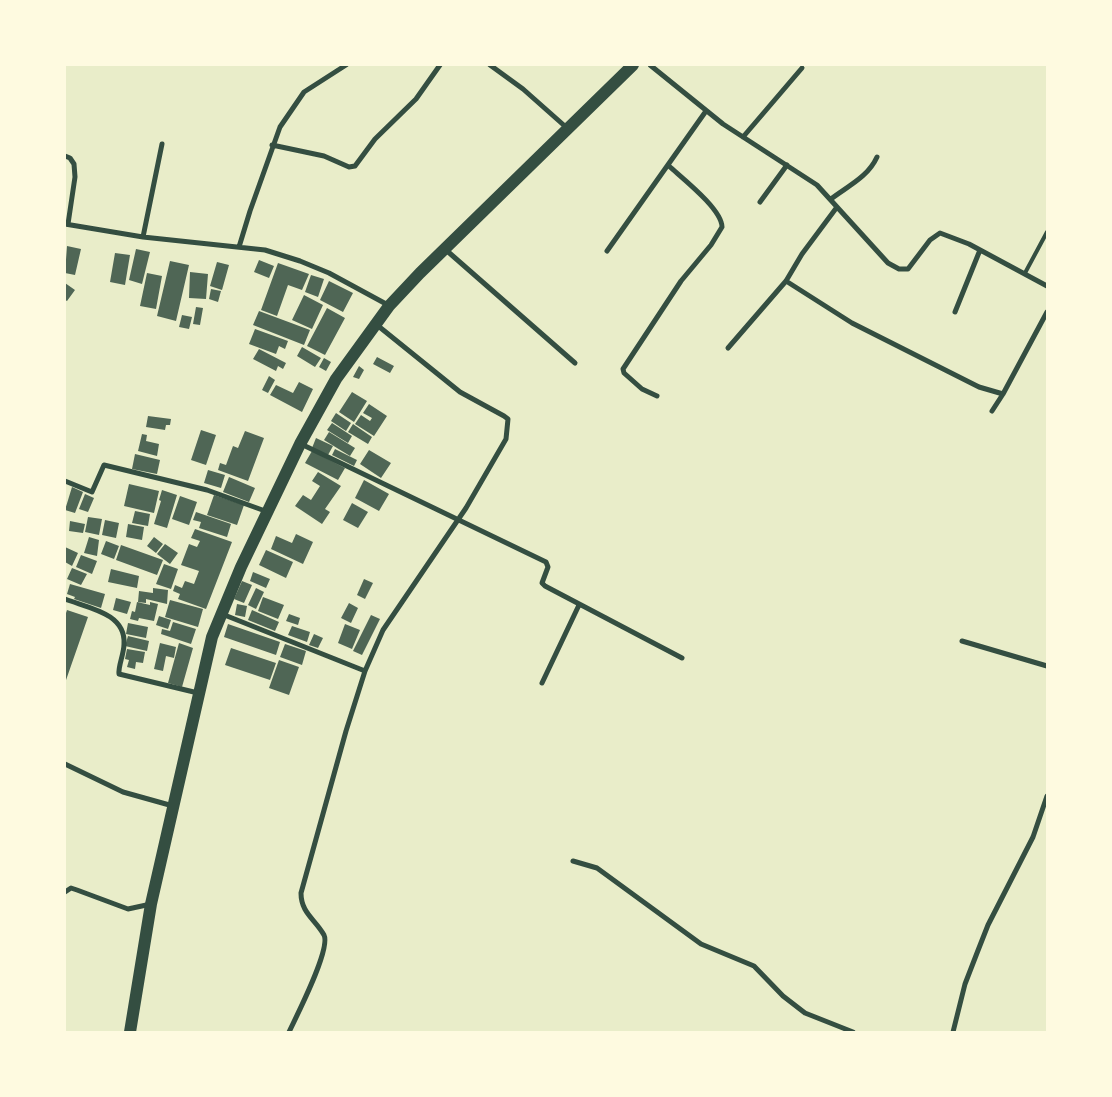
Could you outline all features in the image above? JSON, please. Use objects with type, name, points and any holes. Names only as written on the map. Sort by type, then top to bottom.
[{"type":"highway","points":[[130,1032],[151,904],[212,637],[241,567],[300,444],[336,379],[389,306],[445,249],[569,130],[632,65]]},
{"type":"street","points":[[239,248],[272,145],[280,127],[304,92],[346,65]]},
{"type":"street","points":[[272,145],[324,156],[349,167],[355,166],[374,139],[416,99],[440,65]]},
{"type":"street","points":[[490,65],[523,89],[569,130]]},
{"type":"street","points":[[650,65],[706,111],[817,185],[888,263],[898,269],[908,269],[930,240],[940,233],[980,250],[1047,286]]},
{"type":"street","points":[[743,137],[802,68]]},
{"type":"street","points":[[607,251],[669,166],[706,111]]},
{"type":"street","points":[[143,237],[162,144]]},
{"type":"street","points":[[65,156],[70,158],[75,170],[67,224],[143,237],[265,250],[300,261],[365,291],[389,306]]},
{"type":"street","points":[[831,199],[865,175],[872,168],[877,157]]},
{"type":"street","points":[[657,396],[642,388],[624,374],[623,369],[681,281],[711,245],[722,227],[719,217],[709,204],[669,166]]},
{"type":"street","points":[[760,202],[786,166]]},
{"type":"street","points":[[728,348],[786,281],[802,254],[837,207]]},
{"type":"street","points":[[445,249],[575,363]]},
{"type":"street","points":[[954,312],[980,250]]},
{"type":"street","points":[[786,281],[852,323],[979,387],[1003,394]]},
{"type":"street","points":[[992,411],[1047,312]]},
{"type":"street","points":[[289,1032],[324,952],[324,936],[304,910],[301,892],[365,671],[383,630],[458,520],[506,439],[508,419],[460,392],[376,324]]},
{"type":"street","points":[[300,444],[546,562],[548,567],[543,585],[682,658]]},
{"type":"street","points":[[65,481],[92,492],[104,465],[207,490],[268,512]]},
{"type":"street","points":[[65,599],[102,612],[114,618],[121,626],[124,631],[124,647],[119,674],[199,693]]},
{"type":"street","points":[[542,683],[579,605]]},
{"type":"street","points":[[221,614],[365,671]]},
{"type":"street","points":[[962,641],[1047,666]]},
{"type":"street","points":[[65,764],[123,792],[174,806]]},
{"type":"street","points":[[953,1032],[965,984],[980,946],[1033,837],[1047,796]]},
{"type":"street","points":[[573,862],[597,868],[701,944],[754,966],[783,996],[805,1013],[853,1032]]},
{"type":"street","points":[[65,892],[71,888],[128,908],[151,904]]},
{"type":"lane","points":[[1025,273],[1047,232]]},
{"type":"building","points":[[67,246],[81,249],[75,275],[65,273]]},
{"type":"building","points":[[136,249],[150,252],[142,284],[129,280]]},
{"type":"building","points":[[115,253],[130,255],[125,285],[110,282]]},
{"type":"building","points":[[259,260],[274,266],[269,278],[254,272]]},
{"type":"building","points":[[170,261],[189,265],[176,321],[157,316]]},
{"type":"building","points":[[217,262],[229,265],[222,290],[210,286]]},
{"type":"building","points":[[278,263],[309,274],[302,290],[288,285],[277,316],[261,310]]},
{"type":"building","points":[[190,272],[208,274],[206,299],[189,298]]},
{"type":"building","points":[[147,273],[162,276],[156,309],[140,306]]},
{"type":"building","points":[[311,275],[324,279],[318,297],[305,292]]},
{"type":"building","points":[[329,281],[353,293],[343,312],[320,300]]},
{"type":"building","points":[[65,283],[75,290],[67,301],[65,300]]},
{"type":"building","points":[[211,289],[221,291],[218,302],[209,299]]},
{"type":"building","points":[[304,295],[323,305],[312,329],[292,320]]},
{"type":"building","points":[[196,307],[203,308],[200,325],[193,324]]},
{"type":"building","points":[[327,308],[345,318],[325,355],[307,346]]},
{"type":"building","points":[[259,311],[310,330],[304,345],[253,325]]},
{"type":"building","points":[[182,315],[192,317],[189,329],[179,327]]},
{"type":"building","points":[[255,329],[288,341],[285,349],[279,346],[276,354],[249,344]]},
{"type":"building","points":[[302,347],[321,358],[315,367],[297,356]]},
{"type":"building","points":[[259,349],[286,363],[283,369],[278,366],[276,371],[253,359]]},
{"type":"building","points":[[377,357],[394,366],[390,373],[373,364]]},
{"type":"building","points":[[324,358],[331,362],[326,371],[319,367]]},
{"type":"building","points":[[359,366],[364,370],[359,379],[353,377]]},
{"type":"building","points":[[269,376],[275,380],[268,393],[262,390]]},
{"type":"building","points":[[299,382],[313,389],[302,412],[270,395],[276,385],[293,393]]},
{"type":"building","points":[[352,392],[367,401],[354,422],[339,412]]},
{"type":"building","points":[[369,404],[387,416],[374,436],[355,424],[361,415],[370,421],[372,418],[363,413]]},
{"type":"building","points":[[336,413],[351,423],[346,431],[331,421]]},
{"type":"building","points":[[148,416],[171,419],[170,425],[166,425],[165,430],[146,427]]},
{"type":"building","points":[[332,423],[352,436],[348,443],[327,430]]},
{"type":"building","points":[[353,424],[372,437],[368,444],[348,432]]},
{"type":"building","points":[[201,430],[216,435],[206,465],[191,460]]},
{"type":"building","points":[[245,431],[264,438],[248,481],[218,470],[220,463],[226,465],[233,446],[238,448]]},
{"type":"building","points":[[329,432],[355,448],[350,456],[324,440]]},
{"type":"building","points":[[142,434],[147,435],[146,441],[159,444],[157,456],[138,451]]},
{"type":"building","points":[[316,438],[333,446],[328,455],[312,448]]},
{"type":"building","points":[[335,449],[357,460],[354,466],[332,455]]},
{"type":"building","points":[[369,450],[391,463],[381,478],[360,464]]},
{"type":"building","points":[[312,451],[345,468],[338,480],[305,463]]},
{"type":"building","points":[[135,454],[160,460],[157,474],[132,469]]},
{"type":"building","points":[[208,470],[225,475],[221,488],[204,483]]},
{"type":"building","points":[[318,472],[341,486],[325,509],[330,512],[322,524],[295,506],[303,495],[311,500],[320,486],[312,481]]},
{"type":"building","points":[[229,477],[255,488],[249,502],[223,492]]},
{"type":"building","points":[[364,480],[389,494],[379,511],[355,498]]},
{"type":"building","points":[[129,484],[159,491],[154,513],[124,506]]},
{"type":"building","points":[[72,487],[83,492],[75,513],[65,510]]},
{"type":"building","points":[[162,490],[177,495],[167,528],[154,524],[161,501],[159,500]]},
{"type":"building","points":[[85,494],[94,498],[88,512],[79,509]]},
{"type":"building","points":[[214,495],[244,505],[237,525],[207,515]]},
{"type":"building","points":[[180,496],[197,502],[189,525],[172,519]]},
{"type":"building","points":[[352,503],[368,512],[358,528],[343,520]]},
{"type":"building","points":[[135,511],[150,514],[148,526],[132,523]]},
{"type":"building","points":[[196,512],[231,524],[227,537],[199,528],[201,522],[193,520]]},
{"type":"building","points":[[88,517],[102,519],[99,535],[85,532]]},
{"type":"building","points":[[105,520],[119,523],[116,538],[102,535]]},
{"type":"building","points":[[70,521],[85,524],[83,533],[69,531]]},
{"type":"building","points":[[128,524],[144,527],[142,540],[126,537]]},
{"type":"building","points":[[195,529],[232,542],[206,609],[178,599],[180,594],[173,591],[175,585],[182,588],[185,581],[194,584],[199,571],[181,565],[189,544],[197,547],[200,541],[191,538]]},
{"type":"building","points":[[296,534],[313,542],[303,564],[271,549],[276,536],[292,543]]},
{"type":"building","points":[[89,537],[99,540],[97,556],[84,553]]},
{"type":"building","points":[[154,537],[163,544],[156,553],[147,546]]},
{"type":"building","points":[[106,541],[119,546],[114,559],[101,554]]},
{"type":"building","points":[[165,544],[178,553],[170,564],[157,554]]},
{"type":"building","points":[[121,545],[163,560],[157,575],[116,560]]},
{"type":"building","points":[[65,547],[78,553],[72,566],[65,562]]},
{"type":"building","points":[[266,550],[293,562],[286,578],[259,565]]},
{"type":"building","points":[[81,555],[97,561],[92,574],[76,567]]},
{"type":"building","points":[[164,564],[178,569],[171,589],[156,584]]},
{"type":"building","points":[[72,568],[87,574],[81,585],[67,579]]},
{"type":"building","points":[[111,569],[139,576],[137,588],[108,582]]},
{"type":"building","points":[[253,572],[270,579],[266,588],[250,581]]},
{"type":"building","points":[[364,579],[373,583],[365,599],[357,595]]},
{"type":"building","points":[[242,581],[252,585],[244,603],[234,599]]},
{"type":"building","points":[[70,584],[105,594],[101,608],[74,599],[75,597],[67,594]]},
{"type":"building","points":[[153,588],[168,590],[167,604],[146,599],[146,603],[138,602],[139,591],[153,593]]},
{"type":"building","points":[[256,588],[264,592],[256,609],[248,605]]},
{"type":"building","points":[[263,597],[284,605],[278,619],[258,611]]},
{"type":"building","points":[[116,598],[131,602],[127,614],[113,610]]},
{"type":"building","points":[[170,600],[203,609],[198,627],[165,617]]},
{"type":"building","points":[[137,602],[150,605],[150,602],[158,604],[154,621],[139,618],[138,621],[130,619],[132,611],[135,612]]},
{"type":"building","points":[[349,603],[358,608],[351,623],[341,618]]},
{"type":"building","points":[[237,604],[247,606],[245,617],[235,615]]},
{"type":"building","points":[[67,610],[88,617],[65,683],[65,616]]},
{"type":"building","points":[[252,610],[279,622],[275,631],[248,620]]},
{"type":"building","points":[[289,614],[300,618],[298,625],[286,621]]},
{"type":"building","points":[[371,615],[380,619],[362,655],[353,651]]},
{"type":"building","points":[[159,616],[171,620],[168,629],[156,625]]},
{"type":"building","points":[[173,622],[196,629],[191,644],[161,634],[162,629],[170,631]]},
{"type":"building","points":[[128,623],[148,627],[146,638],[126,634]]},
{"type":"building","points":[[228,624],[280,642],[276,655],[224,637]]},
{"type":"building","points":[[345,624],[360,630],[352,649],[338,643]]},
{"type":"building","points":[[292,626],[310,632],[307,642],[288,635]]},
{"type":"building","points":[[314,634],[323,638],[318,648],[309,645]]},
{"type":"building","points":[[128,636],[149,641],[147,651],[125,646]]},
{"type":"building","points":[[160,643],[176,647],[174,658],[166,656],[163,671],[154,669]]},
{"type":"building","points":[[179,643],[193,648],[182,687],[168,683]]},
{"type":"building","points":[[285,644],[306,651],[302,665],[280,657]]},
{"type":"building","points":[[231,648],[276,663],[270,680],[225,665]]},
{"type":"building","points":[[127,649],[145,652],[143,663],[136,662],[135,669],[127,667],[129,660],[125,659]]},
{"type":"building","points":[[279,660],[299,667],[289,695],[269,688]]}]
